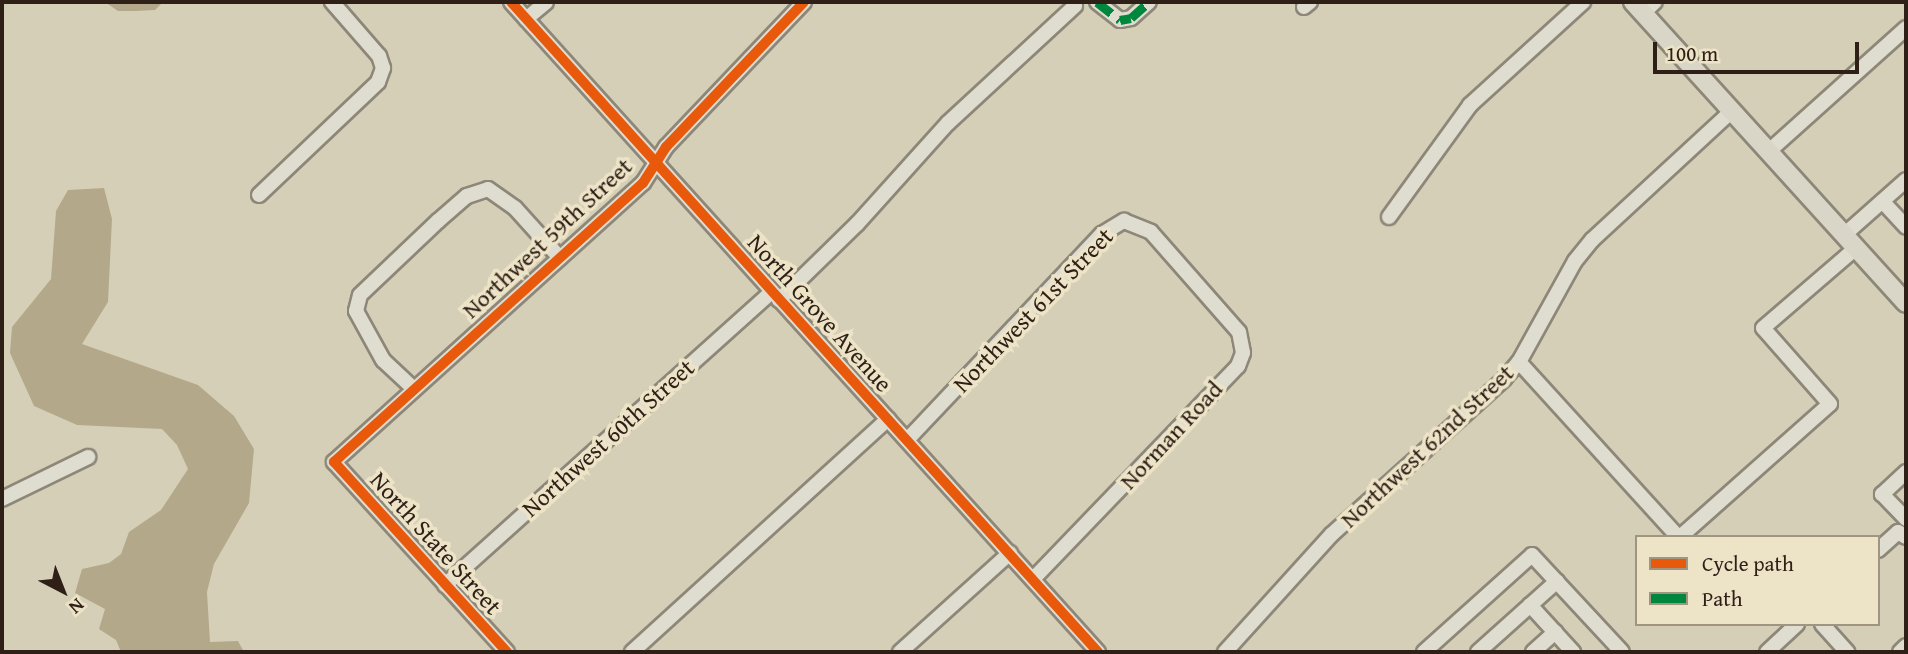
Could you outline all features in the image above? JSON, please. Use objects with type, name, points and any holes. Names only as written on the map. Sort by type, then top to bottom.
[{"type":"main road","points":[[1644,6],[1732,111],[1905,301]]},
{"type":"street","points":[[259,195],[378,82],[383,68],[379,56],[332,2]]},
{"type":"street","name":"North Grove Avenue","points":[[511,2],[1098,652]]},
{"type":"street","points":[[526,19],[545,2]]},
{"type":"street","name":"Northwest 59th Street","points":[[334,462],[643,183],[656,162],[804,2]]},
{"type":"street","points":[[1097,2],[1120,20],[1131,18],[1149,2]]},
{"type":"street","points":[[1389,217],[1470,105],[1583,2]]},
{"type":"street","name":"Northwest 60th Street","points":[[445,585],[857,224],[948,122],[1075,6]]},
{"type":"street","points":[[1769,152],[1906,27]]},
{"type":"street","name":"Northwest 62nd Street","points":[[1225,652],[1331,535],[1520,362],[1592,240],[1732,111]]},
{"type":"street","points":[[1681,535],[1830,404],[1763,328],[1850,241],[1882,202],[1906,180]]},
{"type":"street","points":[[414,389],[383,360],[356,311],[360,295],[438,221],[467,195],[488,189],[515,208],[560,258]]},
{"type":"street","points":[[1882,202],[1906,227]]},
{"type":"street","name":"Northwest 61st Street","points":[[907,440],[1113,225],[1124,221],[1138,223],[1195,282]]},
{"type":"street","name":"Norman Road","points":[[1033,579],[1238,366],[1244,341],[1195,282]]},
{"type":"street","points":[[1520,362],[1677,535]]},
{"type":"street","points":[[632,652],[888,419]]},
{"type":"street","points":[[2,499],[89,457]]},
{"type":"street","name":"North State Street","points":[[334,462],[507,652]]},
{"type":"street","points":[[1906,472],[1882,494],[1906,519]]},
{"type":"street","points":[[1880,549],[1902,534]]},
{"type":"street","points":[[900,652],[1010,553]]},
{"type":"street","points":[[1424,652],[1532,555],[1622,652]]},
{"type":"street","points":[[1478,652],[1557,581]]},
{"type":"street","points":[[1530,605],[1573,652]]},
{"type":"street","points":[[1767,652],[1795,626]]},
{"type":"street","points":[[1824,626],[1847,652]]},
{"type":"street","points":[[1533,652],[1555,632]]},
{"type":"street","points":[[1900,652],[1906,646]]},
{"type":"shaded area","points":[[105,2],[163,2],[155,10],[118,11]]},
{"type":"shaded area","points":[[104,188],[112,219],[108,302],[82,344],[198,385],[234,416],[254,449],[249,503],[214,564],[207,592],[210,642],[238,641],[244,652],[121,652],[116,640],[99,629],[105,609],[75,593],[82,569],[109,563],[121,554],[129,532],[161,510],[188,469],[177,445],[162,429],[77,425],[34,406],[10,353],[12,327],[51,279],[56,211],[68,190]]},
{"type":"marked path","points":[[1097,2],[1120,20],[1131,18],[1149,2]]},
{"type":"cycle path","points":[[511,2],[1098,652]]},
{"type":"cycle path","points":[[507,652],[334,462],[643,183],[666,147],[804,2]]}]
